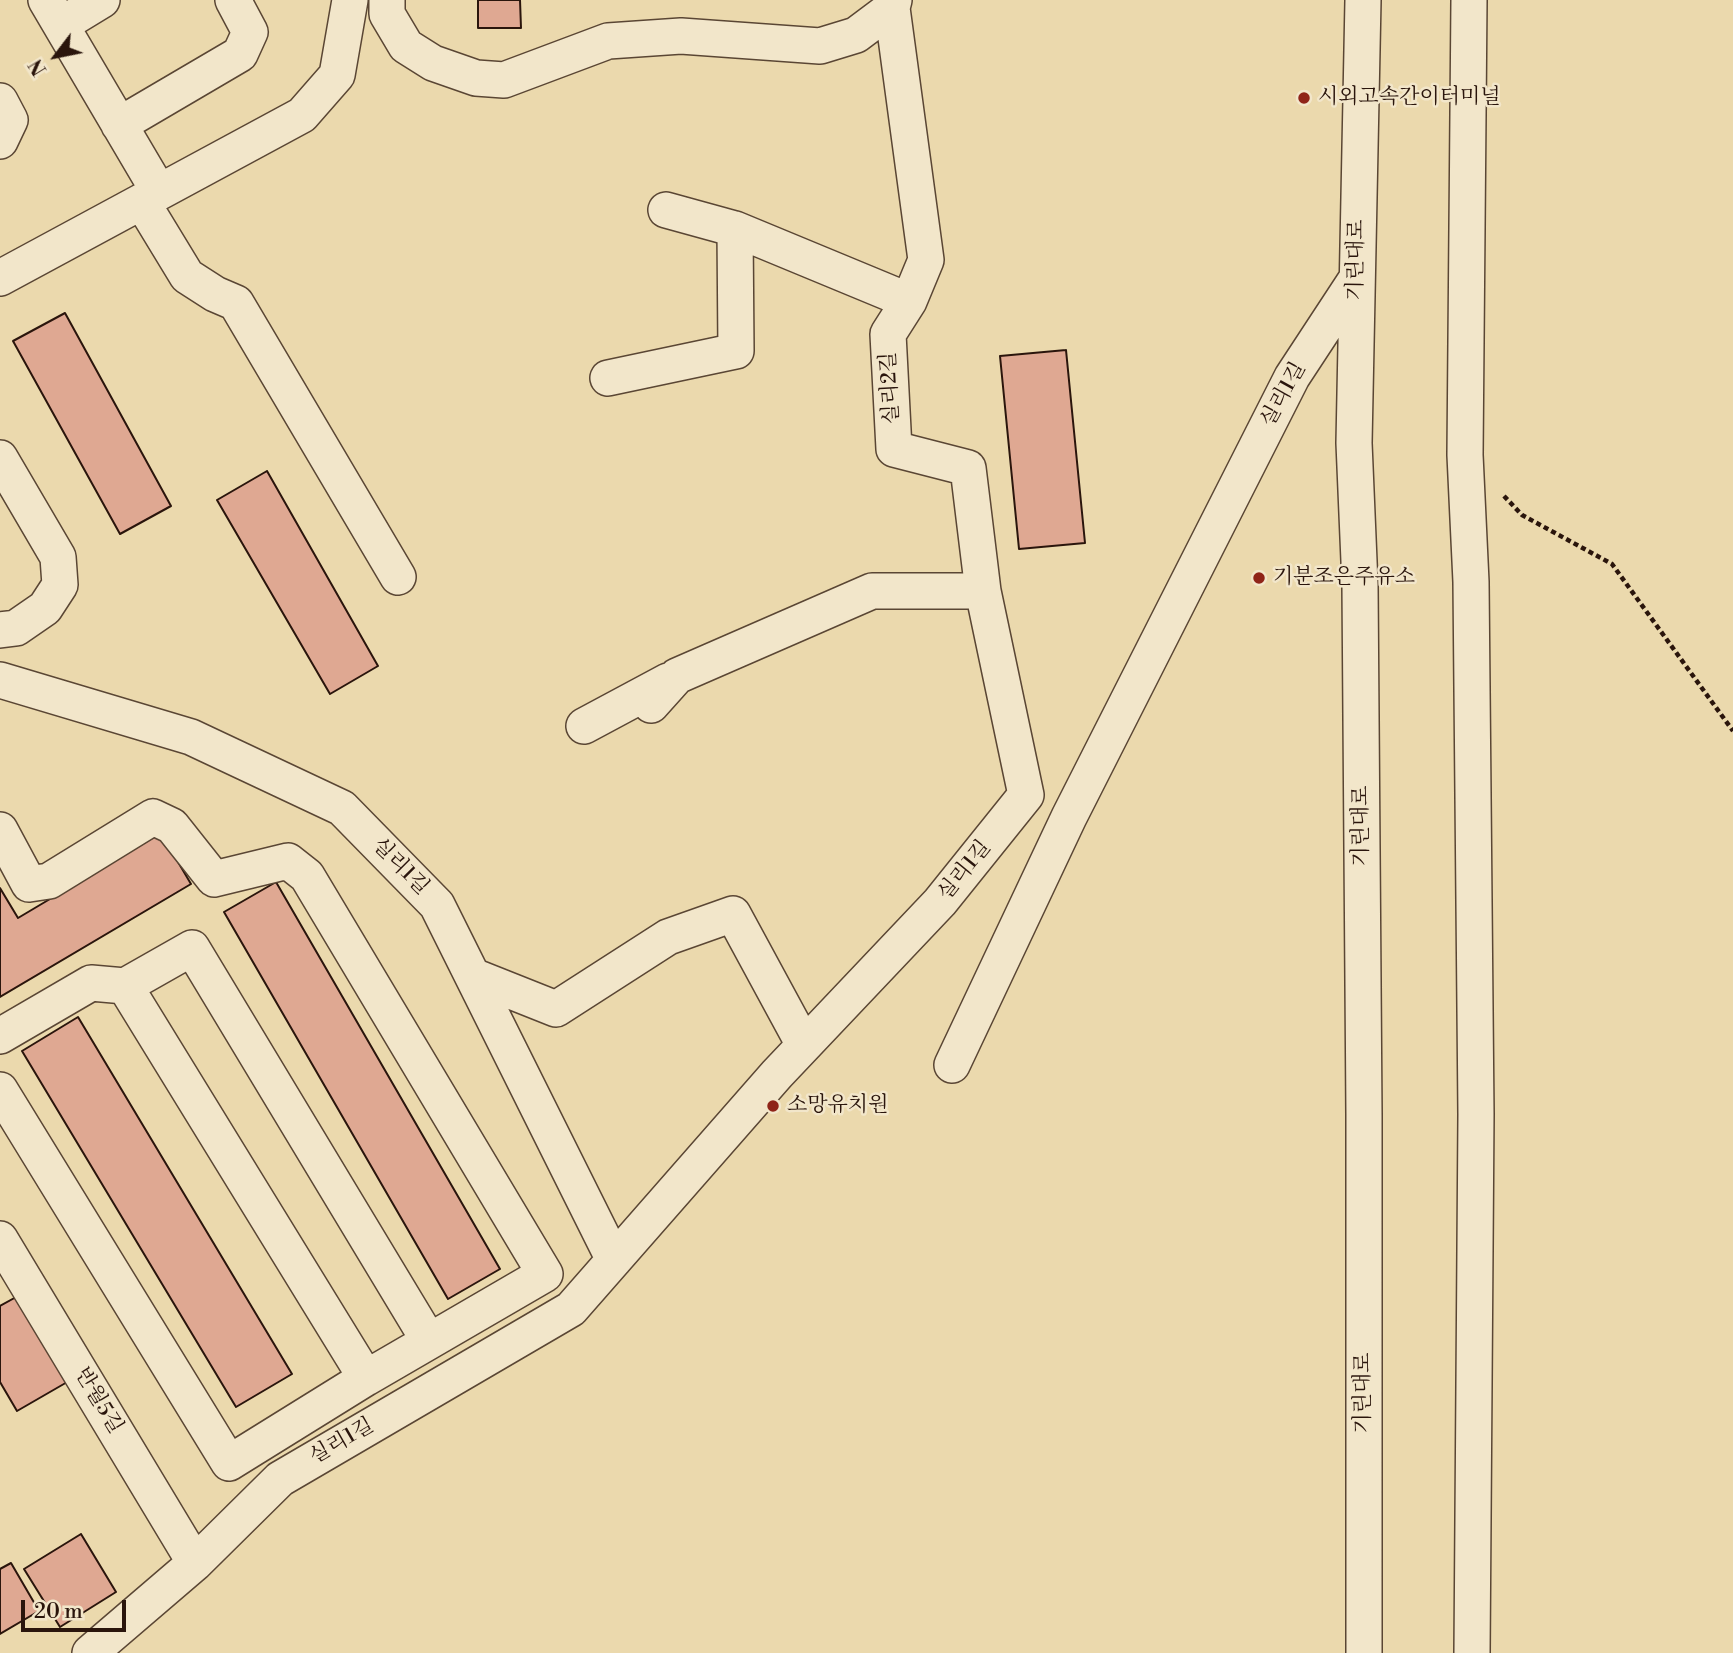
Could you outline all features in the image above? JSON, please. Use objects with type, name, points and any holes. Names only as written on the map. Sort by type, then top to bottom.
[{"type":"street","points":[[102,0],[54,12],[119,125],[187,276],[215,294],[236,303],[398,577]]},
{"type":"street","points":[[119,125],[240,54],[250,32],[233,0]]},
{"type":"street","points":[[0,278],[302,115],[337,75],[350,0]]},
{"type":"street","points":[[387,0],[387,14],[406,46],[433,63],[476,78],[504,80],[608,41],[681,36],[820,46],[856,35],[893,4]]},
{"type":"street","name":"기린대로","points":[[1363,0],[1353,443],[1361,613],[1364,1653]]},
{"type":"street","name":"실리2길","points":[[893,4],[926,260],[909,301],[888,334],[894,449],[968,468],[983,591],[1027,795]]},
{"type":"street","points":[[1472,6],[1465,455],[1471,582],[1476,1114],[1472,1653]]},
{"type":"street","points":[[0,101],[10,120],[0,141]]},
{"type":"street","points":[[666,210],[735,229],[909,301]]},
{"type":"street","points":[[608,378],[736,351],[735,229]]},
{"type":"street","name":"실리1길","points":[[952,1065],[1069,817],[1292,377],[1357,278]]},
{"type":"street","points":[[0,458],[58,557],[60,585],[45,608],[16,628],[0,630]]},
{"type":"street","points":[[584,726],[677,676],[872,591],[983,591]]},
{"type":"street","points":[[651,705],[677,676]]},
{"type":"street","name":"실리1길","points":[[0,680],[191,737],[342,808],[437,905],[614,1260]]},
{"type":"street","points":[[1027,795],[1069,817]]},
{"type":"street","name":"실리1길","points":[[90,1653],[195,1563],[280,1479],[570,1309],[804,1045],[940,902],[1027,795]]},
{"type":"street","points":[[0,830],[29,884],[49,881],[153,817],[172,826],[214,879],[288,860],[307,876],[545,1274],[366,1378],[229,1463],[0,1090]]},
{"type":"street","points":[[473,976],[556,1009],[668,937],[733,914],[804,1045]]},
{"type":"street","points":[[0,1036],[91,983],[125,986],[192,947],[429,1341]]},
{"type":"street","points":[[125,986],[366,1378]]},
{"type":"street","name":"반월5길","points":[[0,1239],[195,1563]]},
{"type":"path","points":[[1503,495],[1522,514],[1612,564],[1733,731]]},
{"type":"building","points":[[478,0],[520,0],[521,28],[478,28]]},
{"type":"building","points":[[65,313],[171,506],[120,534],[13,341]]},
{"type":"building","points":[[1066,350],[1085,543],[1019,549],[1000,356]]},
{"type":"building","points":[[267,471],[378,666],[330,694],[217,500]]},
{"type":"building","points":[[161,833],[191,884],[0,997],[0,888],[18,918]]},
{"type":"building","points":[[276,882],[500,1269],[448,1299],[224,912]]},
{"type":"building","points":[[78,1017],[292,1374],[236,1407],[22,1051]]},
{"type":"building","points":[[18,1296],[69,1381],[17,1411],[0,1382],[0,1306]]},
{"type":"building","points":[[81,1534],[116,1592],[60,1627],[24,1569]]},
{"type":"building","points":[[11,1563],[39,1611],[0,1634],[0,1569]]},
{"type":"place","name":"시외고속간이터미널","points":[[1304,98]]},
{"type":"place","name":"기분조은주유소","points":[[1259,578]]},
{"type":"place","name":"소망유치원","points":[[773,1106]]}]
